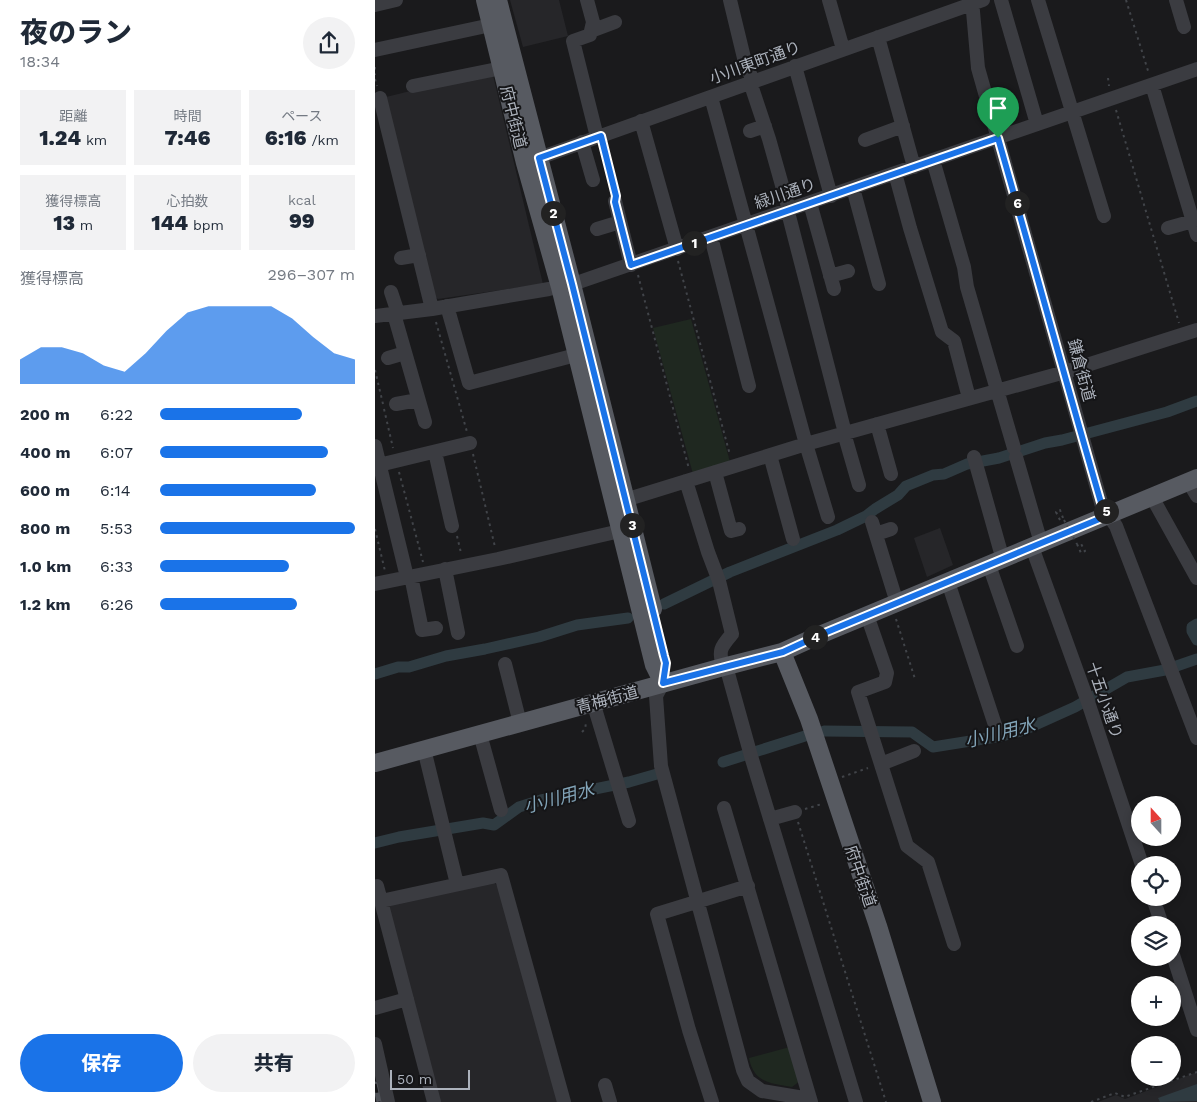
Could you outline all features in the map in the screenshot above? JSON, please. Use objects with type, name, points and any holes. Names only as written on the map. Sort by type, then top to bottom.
[{"type":"main road","name":"府中街道","points":[[485,0],[525,163],[566,286],[625,500],[666,663],[663,683]]},
{"type":"main road","name":"府中街道","points":[[498,0],[539,158],[566,286],[576,354],[654,665],[663,683]]},
{"type":"main road","name":"青梅街道","points":[[375,763],[520,723],[589,709],[663,683],[783,652],[867,615],[896,610],[948,582],[1152,496],[1194,485]]},
{"type":"main road","name":"府中街道","points":[[783,652],[809,720],[878,926],[932,1102]]},
{"type":"street","points":[[375,5],[396,0]]},
{"type":"street","points":[[587,0],[593,22],[590,36],[573,41],[599,136]]},
{"type":"street","points":[[729,0],[745,62],[789,210],[859,484]]},
{"type":"street","points":[[829,0],[843,49]]},
{"type":"street","points":[[1001,0],[1037,124]]},
{"type":"street","points":[[1038,0],[1105,216]]},
{"type":"street","points":[[1176,0],[1185,27]]},
{"type":"street","name":"小川東町通り","points":[[539,158],[976,1]]},
{"type":"street","name":"鎌倉街道","points":[[976,1],[978,68],[1102,506],[1116,526],[1197,738]]},
{"type":"street","points":[[591,31],[615,22]]},
{"type":"street","points":[[375,50],[491,25]]},
{"type":"street","points":[[878,37],[914,167]]},
{"type":"street","points":[[795,66],[831,196]]},
{"type":"street","points":[[413,86],[502,68]]},
{"type":"street","name":"緑川通り","points":[[375,316],[432,309],[566,286],[677,254],[711,237],[1112,98],[1196,73]]},
{"type":"street","points":[[1152,85],[1197,235]]},
{"type":"street","points":[[711,96],[806,444],[828,517]]},
{"type":"street","points":[[380,98],[432,309]]},
{"type":"street","points":[[641,121],[677,254]]},
{"type":"street","points":[[750,131],[765,126]]},
{"type":"street","points":[[865,140],[903,126]]},
{"type":"street","points":[[582,142],[593,180]]},
{"type":"street","name":"十五小通り","points":[[933,160],[965,267],[967,287],[1015,452],[1036,545],[1140,856]]},
{"type":"street","points":[[895,173],[942,332],[954,341],[969,398]]},
{"type":"street","points":[[853,188],[880,264],[879,284]]},
{"type":"street","points":[[615,202],[634,266]]},
{"type":"street","points":[[810,203],[832,282],[848,271]]},
{"type":"street","points":[[1168,228],[1193,220]]},
{"type":"street","points":[[597,229],[620,222]]},
{"type":"street","points":[[711,237],[749,386]]},
{"type":"street","points":[[401,258],[419,255]]},
{"type":"street","points":[[391,292],[405,353],[425,422]]},
{"type":"street","points":[[447,306],[469,383],[576,354]]},
{"type":"street","points":[[625,500],[806,444],[1065,372],[1197,330]]},
{"type":"street","points":[[388,358],[405,353]]},
{"type":"street","points":[[396,404],[418,400]]},
{"type":"street","points":[[877,424],[891,474]]},
{"type":"street","points":[[377,465],[470,444]]},
{"type":"street","points":[[375,446],[377,465],[422,630],[436,628]]},
{"type":"street","points":[[435,452],[446,519]]},
{"type":"street","points":[[770,455],[793,539]]},
{"type":"street","points":[[975,462],[996,562],[1017,646]]},
{"type":"street","points":[[715,472],[731,532],[739,529]]},
{"type":"street","points":[[689,480],[732,634],[723,644],[720,655],[725,666],[856,1102]]},
{"type":"street","points":[[1152,496],[1197,578]]},
{"type":"street","points":[[891,530],[874,528],[896,610]]},
{"type":"street","points":[[381,583],[620,531]]},
{"type":"street","points":[[445,570],[458,633]]},
{"type":"street","points":[[948,582],[997,731]]},
{"type":"street","points":[[867,615],[887,673],[885,682],[858,692],[907,846],[928,862],[953,920],[954,944]]},
{"type":"street","points":[[505,664],[520,723]]},
{"type":"street","points":[[663,683],[656,696],[661,766],[743,1070],[748,1081],[763,1096],[811,1100],[725,808]]},
{"type":"street","points":[[589,709],[618,785],[629,821]]},
{"type":"street","points":[[480,734],[501,810]]},
{"type":"street","points":[[424,749],[457,884]]},
{"type":"street","points":[[881,764],[914,750]]},
{"type":"street","points":[[770,819],[795,812]]},
{"type":"street","points":[[381,901],[501,875],[564,1102]]},
{"type":"street","points":[[377,886],[434,1102]]},
{"type":"street","points":[[712,1102],[689,1030],[657,914],[747,886]]},
{"type":"street","points":[[1176,966],[1197,1030]]},
{"type":"street","points":[[375,1008],[407,999]]},
{"type":"street","points":[[375,1044],[389,1102]]},
{"type":"street","points":[[605,1085],[610,1102]]},
{"type":"path","points":[[1126,0],[1152,85]]},
{"type":"path","points":[[375,67],[375,75]]},
{"type":"path","points":[[1112,98],[1182,335]]},
{"type":"path","points":[[599,136],[616,196],[615,202]]},
{"type":"path","points":[[677,254],[733,466]]},
{"type":"path","points":[[634,266],[689,480]]},
{"type":"path","points":[[375,370],[426,573]]},
{"type":"path","points":[[446,519],[455,530],[464,565]]},
{"type":"path","points":[[1063,521],[1081,552],[1085,551],[1079,540]]},
{"type":"path","points":[[375,529],[381,583]]},
{"type":"path","points":[[896,610],[915,679]]},
{"type":"path","points":[[581,732],[585,729],[589,709]]},
{"type":"path","points":[[835,780],[881,764]]},
{"type":"path","points":[[829,802],[795,812],[886,1102]]},
{"type":"path","points":[[1091,1102],[1115,1093],[1125,1097],[1130,1096],[1197,1072]]},
{"type":"shaded area","points":[[510,0],[559,0],[568,36],[523,47]]},
{"type":"shaded area","points":[[492,71],[543,284],[438,299],[435,297],[386,97]]},
{"type":"shaded area","points":[[691,319],[730,462],[693,474],[653,328]]},
{"type":"shaded area","points":[[940,528],[953,565],[927,577],[914,538]]},
{"type":"shaded area","points":[[493,882],[499,887],[558,1102],[438,1102],[385,906]]},
{"type":"shaded area","points":[[790,1047],[800,1081],[792,1087],[770,1083],[755,1073],[749,1058]]},
{"type":"shaded area","points":[[1197,1072],[1197,1102],[1098,1102],[1116,1095],[1125,1099],[1160,1086],[1181,1086],[1181,1078]]},
{"type":"shaded area","points":[[1197,1084],[1197,1101],[1160,1102],[1158,1098]]},
{"type":"waterway","points":[[664,604],[730,572],[837,530],[866,516],[898,495],[906,486],[933,475],[944,474],[967,464],[999,458],[1045,443],[1167,412],[1197,401]]},
{"type":"waterway","points":[[375,674],[398,667],[409,667],[446,656],[539,637],[577,625],[628,618]]},
{"type":"waterway","name":"小川用水","points":[[1197,624],[1192,627],[1197,640]]},
{"type":"waterway","name":"小川用水","points":[[824,731],[912,732],[933,747],[1002,736],[1024,730],[1075,707],[1127,677],[1165,670],[1197,659]]},
{"type":"waterway","name":"小川用水","points":[[723,762],[805,736]]},
{"type":"waterway","name":"小川用水","points":[[375,843],[399,837],[483,823],[494,825],[519,807],[541,800],[629,782],[657,774]]},
{"type":"railway","points":[[375,1084],[379,1102]]},
{"type":"route","points":[[601,136],[631,265],[998,138],[1102,506],[1109,515],[783,652],[663,683],[666,663],[539,158],[601,136]]}]
